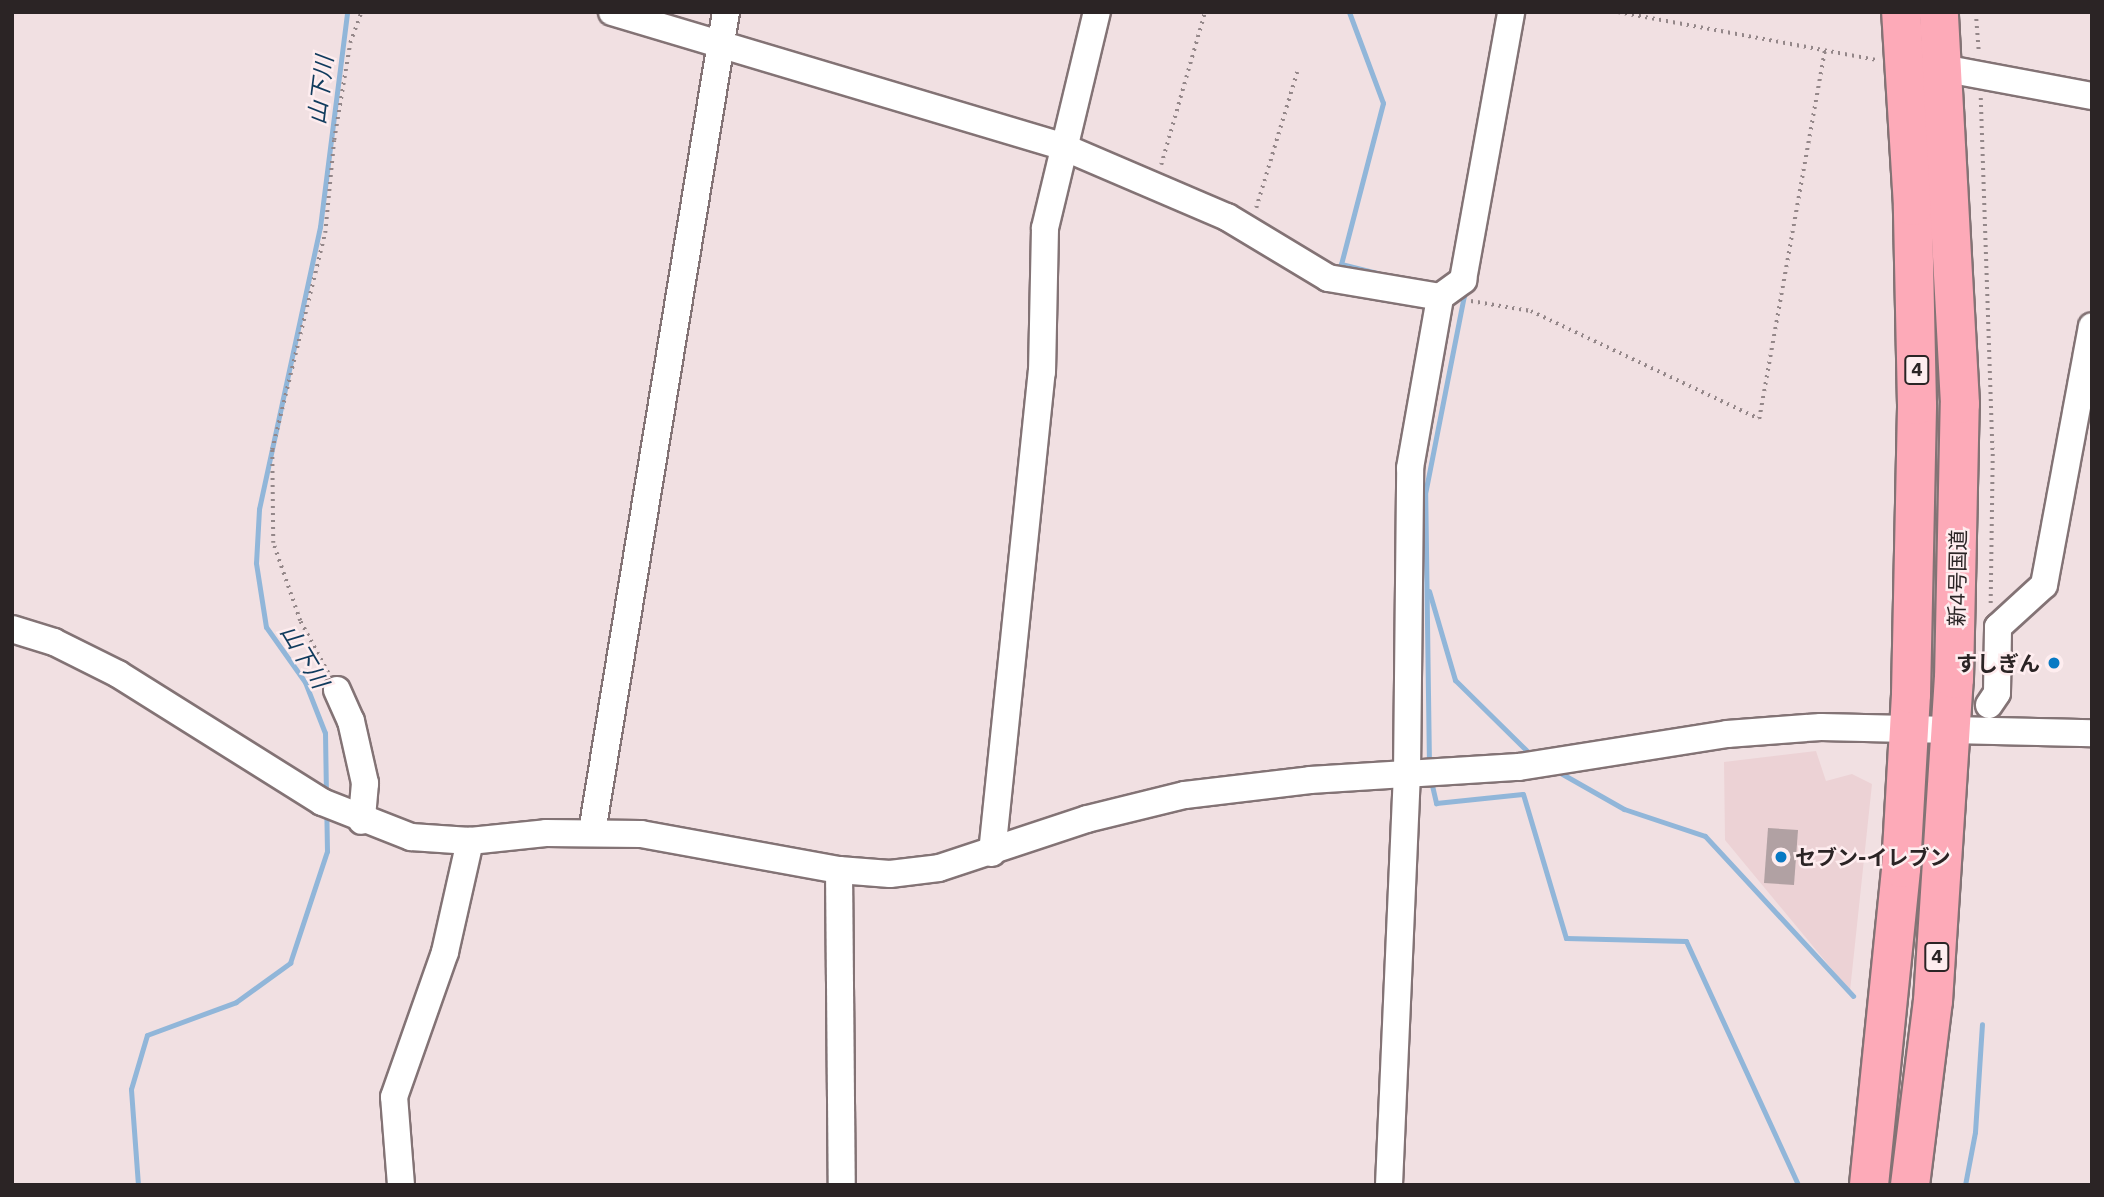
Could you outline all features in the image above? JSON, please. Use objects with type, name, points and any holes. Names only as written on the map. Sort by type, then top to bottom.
[{"type":"highway","name":"新4号国道","points":[[1869,1185],[1902,868],[1910,728],[1917,405],[1913,206],[1901,12]]},
{"type":"highway","name":"新4号国道","points":[[1910,1185],[1933,1001],[1952,728],[1960,404],[1939,12]]},
{"type":"street","points":[[612,12],[1061,146],[1156,184],[1249,230],[1328,278],[1440,297]]},
{"type":"street","points":[[592,832],[726,12]]},
{"type":"street","points":[[992,853],[1042,372],[1045,228],[1061,146],[1097,12]]},
{"type":"street","points":[[1390,1185],[1407,774],[1410,468],[1440,297],[1463,280],[1511,12]]},
{"type":"street","points":[[1942,68],[2092,96]]},
{"type":"street","points":[[1989,705],[1997,693],[1998,627],[2044,585],[2092,326]]},
{"type":"street","points":[[12,629],[54,642],[118,674],[188,722],[362,821],[411,838],[470,842],[592,832],[640,834],[839,870],[890,874],[939,868],[992,853],[1087,819],[1185,795],[1310,780],[1519,767],[1727,734],[1821,727],[2092,733]]},
{"type":"street","points":[[337,690],[351,721],[365,783],[362,821]]},
{"type":"street","points":[[401,1185],[394,1097],[445,952],[470,842]]},
{"type":"street","points":[[839,870],[842,1185]]},
{"type":"path","points":[[337,690],[300,621],[273,543],[272,450],[325,233],[334,139],[350,43],[361,12]]},
{"type":"path","points":[[1156,184],[1205,12]]},
{"type":"path","points":[[1619,12],[1871,59]]},
{"type":"path","points":[[1976,12],[1993,454],[1991,608],[1998,627]]},
{"type":"path","points":[[1440,297],[1531,311],[1759,419],[1825,50]]},
{"type":"path","points":[[1249,230],[1297,72]]},
{"type":"shaded area","points":[[1816,751],[1826,781],[1852,774],[1872,784],[1850,991],[1725,840],[1724,762]]},
{"type":"building","name":"セブン-イレブン","points":[[1768,828],[1798,830],[1794,885],[1764,883]]},
{"type":"waterway","name":"山下川","points":[[326,796],[325,733],[305,682],[266,627],[256,563],[259,509],[320,227],[347,12]]},
{"type":"waterway","points":[[1349,12],[1383,103],[1341,264],[1377,273]]},
{"type":"waterway","points":[[1429,765],[1425,494],[1464,296],[1457,294]]},
{"type":"waterway","points":[[1429,591],[1455,680],[1531,755]]},
{"type":"waterway","points":[[1557,771],[1624,809],[1705,836],[1853,996]]},
{"type":"waterway","points":[[1431,781],[1436,803],[1523,794],[1566,938],[1686,941],[1798,1185]]},
{"type":"waterway","name":"山下川","points":[[138,1185],[131,1089],[147,1035],[236,1002],[290,963],[327,851],[326,812]]},
{"type":"waterway","points":[[1965,1185],[1975,1132],[1982,1024]]},
{"type":"place","name":"すしぎん","points":[[2054,663]]},
{"type":"place","name":"セブン-イレブン","points":[[1781,857]]}]
